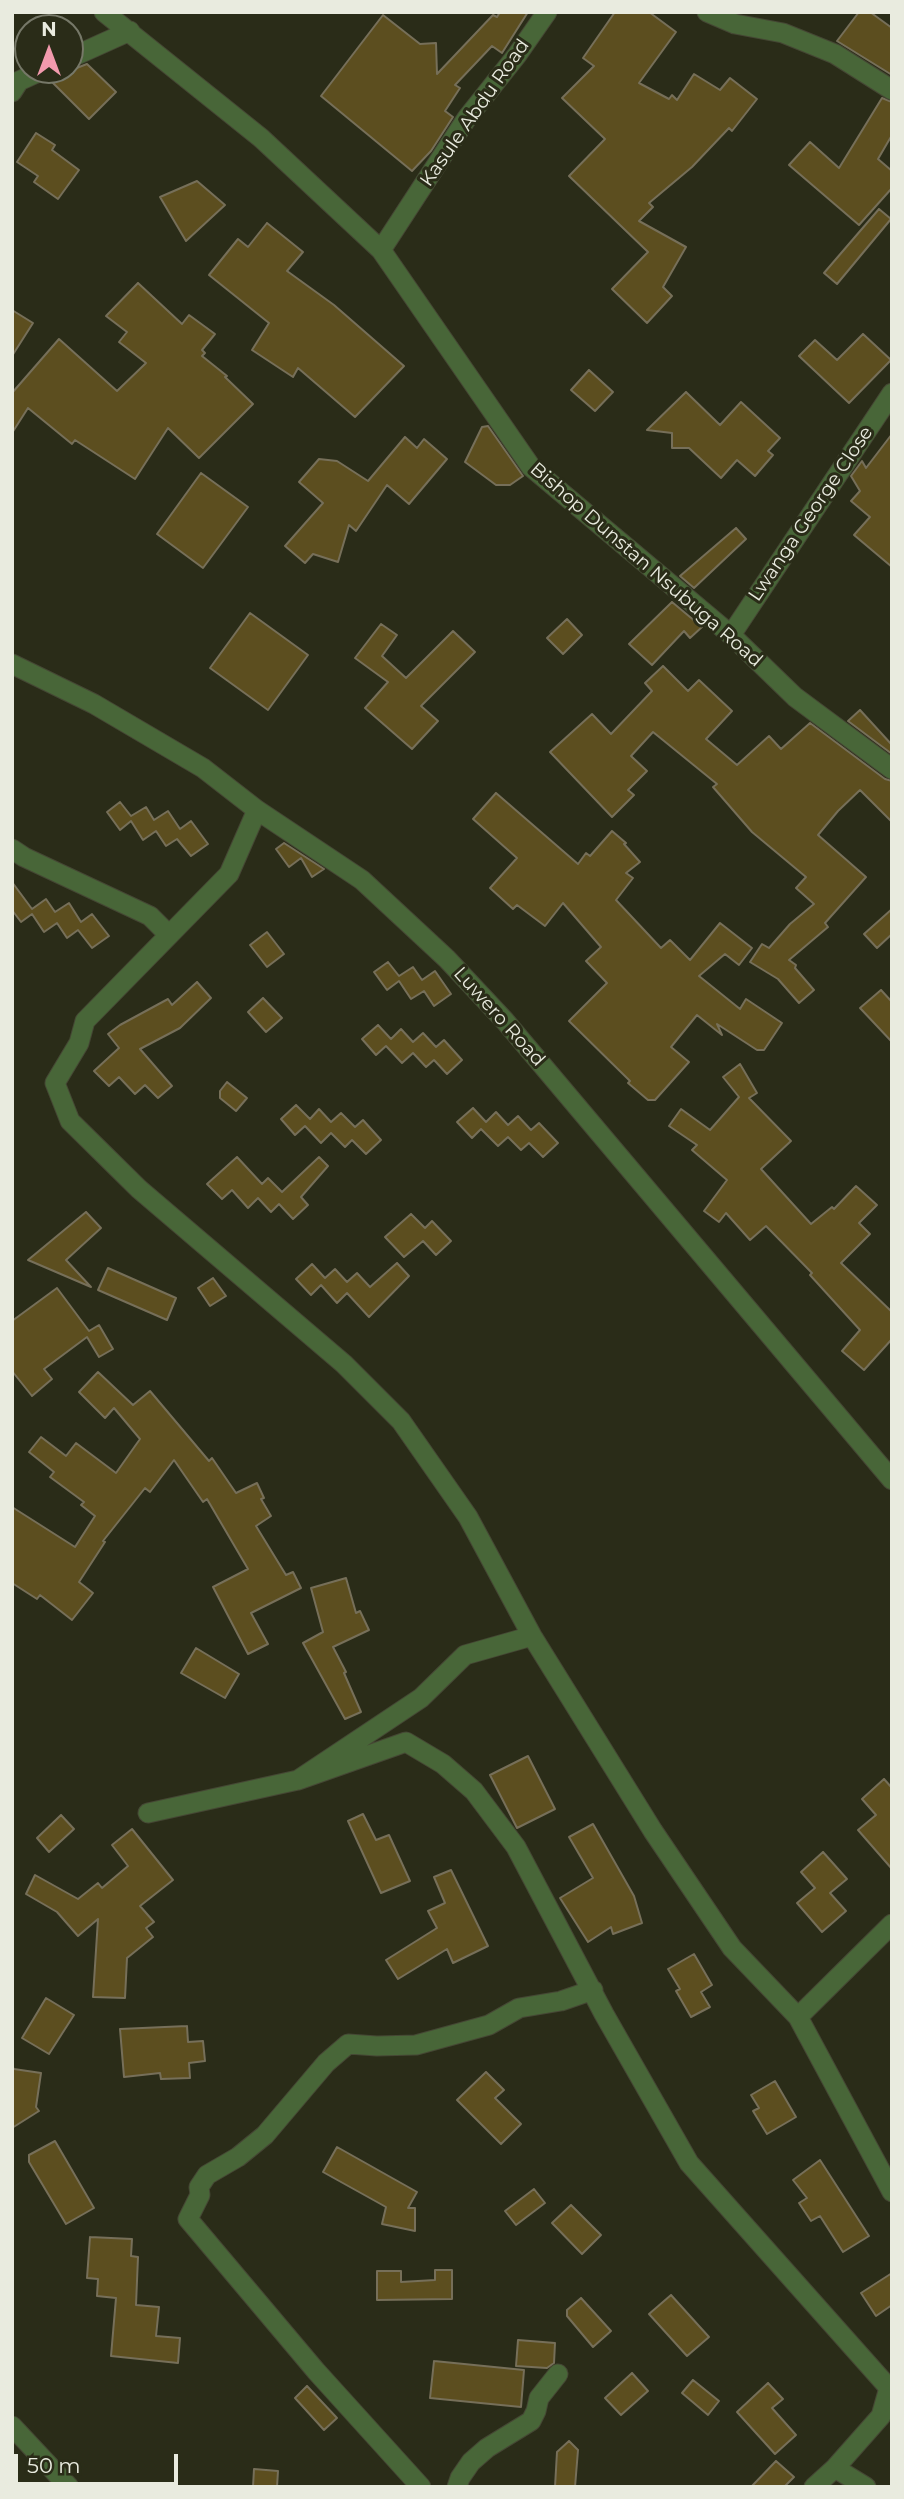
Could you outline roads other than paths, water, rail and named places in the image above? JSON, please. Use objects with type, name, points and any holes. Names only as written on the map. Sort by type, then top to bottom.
[{"type":"street","name":"Bishop Dunstan Nsubuga Road","points":[[104,12],[261,138],[381,250],[530,467],[731,635],[795,697],[892,769]]},
{"type":"street","name":"Kasule Abdu Road","points":[[381,250],[467,118],[547,12]]},
{"type":"street","points":[[708,12],[735,24],[783,33],[835,54],[892,90]]},
{"type":"street","points":[[84,52],[130,32]]},
{"type":"street","name":"Lwanga George Close","points":[[731,635],[892,393]]},
{"type":"street","name":"Luwero Road","points":[[12,664],[94,704],[191,761],[257,810],[362,880],[447,959],[505,1021],[845,1428],[892,1480]]},
{"type":"street","points":[[257,810],[229,874],[85,1021],[79,1044],[55,1083],[70,1121],[139,1189],[344,1364],[401,1421],[468,1517],[532,1636],[653,1831],[732,1948],[798,2017],[892,2192]]},
{"type":"street","points":[[12,849],[150,916],[168,934]]},
{"type":"street","points":[[298,1780],[422,1698],[465,1656],[532,1636]]},
{"type":"street","points":[[148,1814],[298,1780],[406,1742],[443,1764],[474,1791],[516,1847],[689,2164],[889,2388],[881,2416],[835,2468],[814,2487]]},
{"type":"street","points":[[798,2017],[892,1924]]},
{"type":"street","points":[[421,2487],[316,2371],[188,2219],[200,2195],[199,2187],[208,2175],[238,2157],[265,2135],[326,2063],[348,2043],[377,2046],[416,2045],[489,2025],[519,2008],[561,2001],[593,1990]]},
{"type":"street","points":[[457,2487],[471,2462],[487,2448],[530,2421],[539,2398],[558,2374]]},
{"type":"street","points":[[12,2426],[69,2487]]},
{"type":"street","points":[[835,2468],[866,2487]]}]
